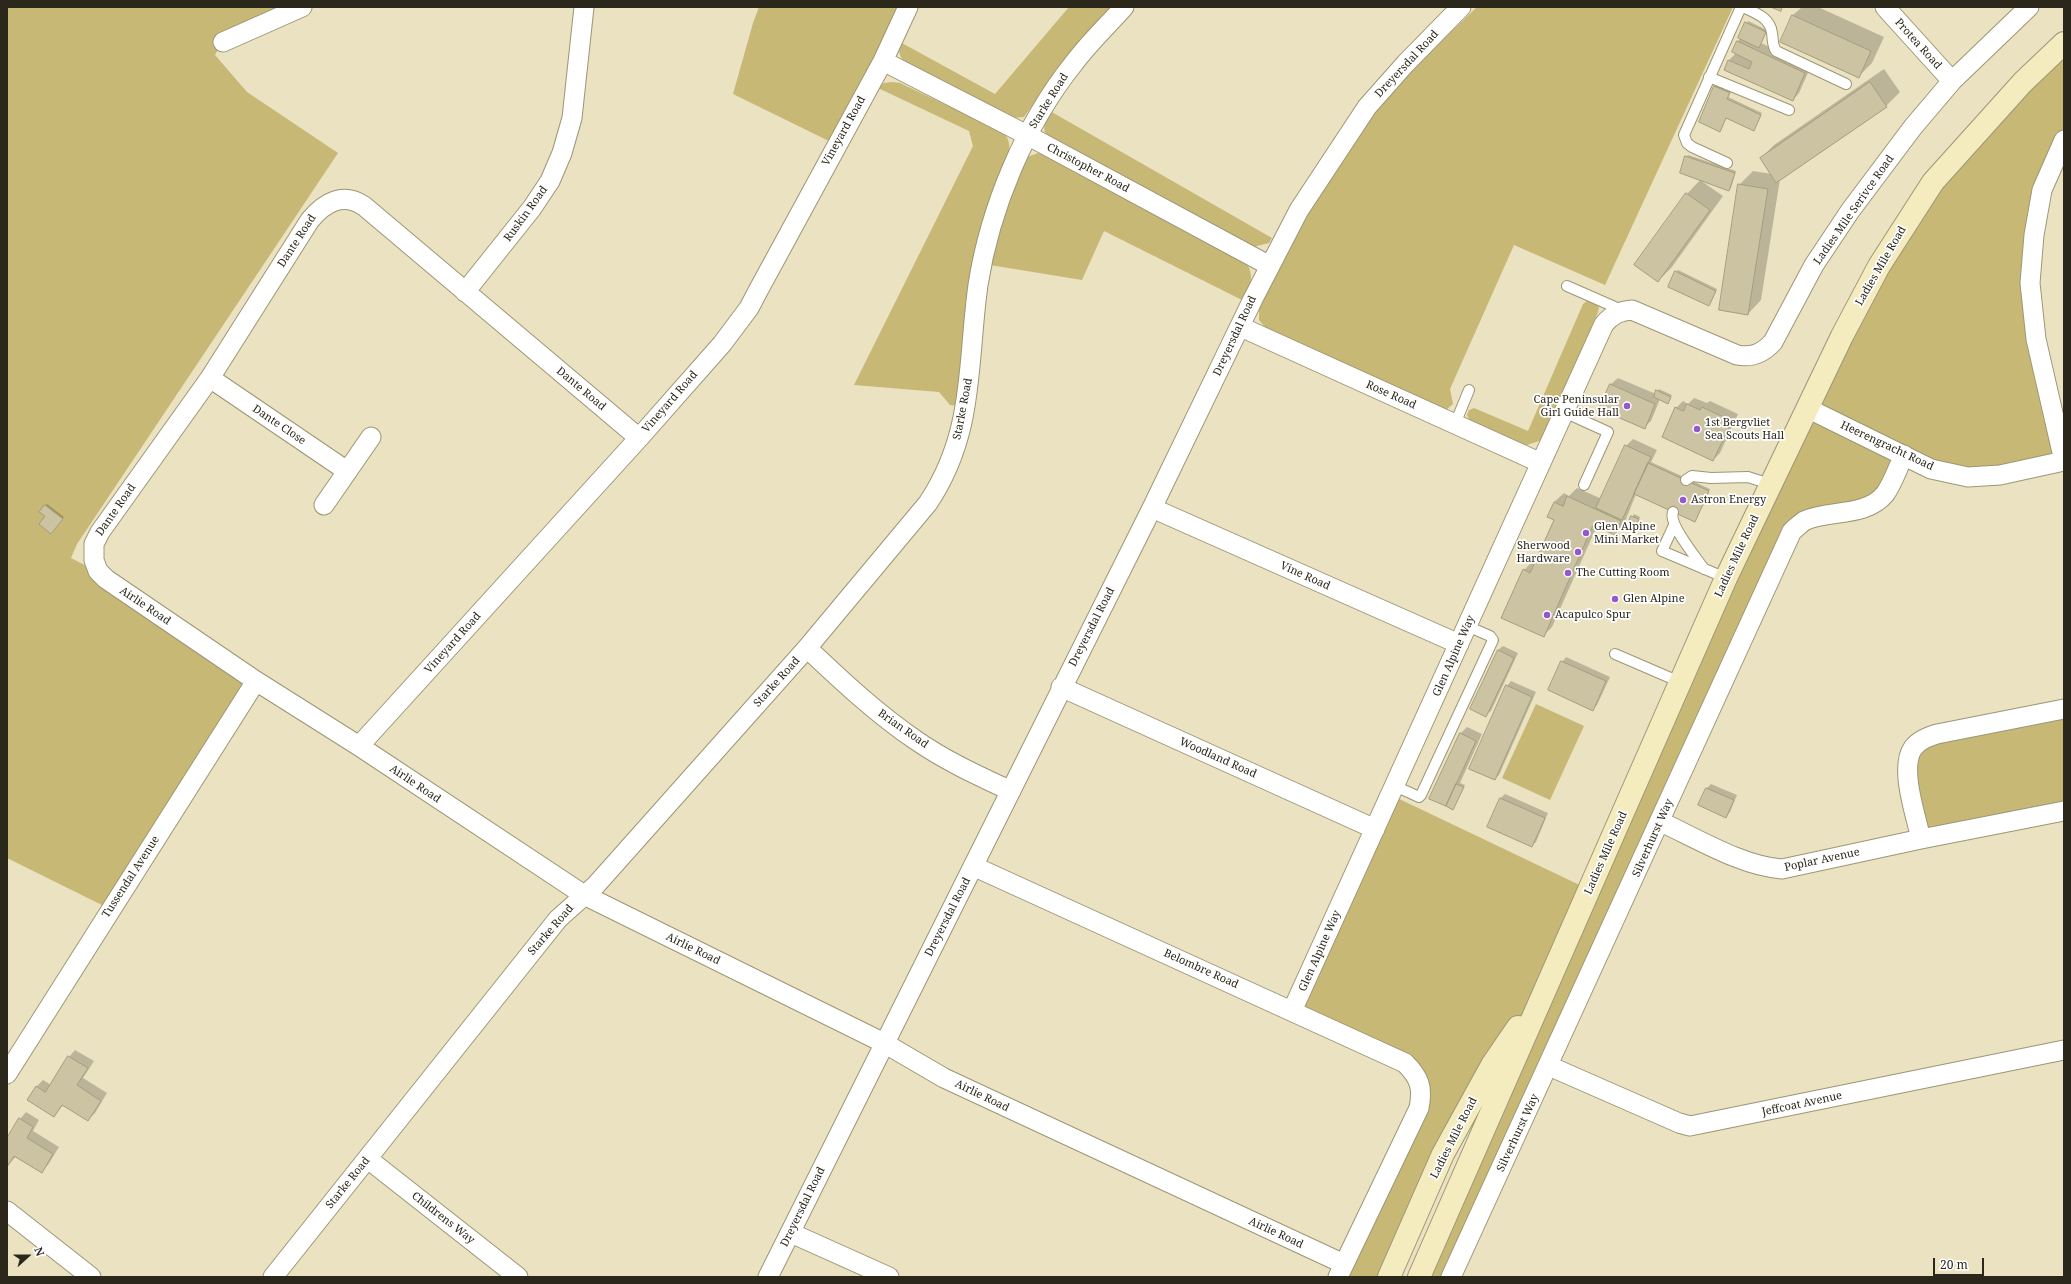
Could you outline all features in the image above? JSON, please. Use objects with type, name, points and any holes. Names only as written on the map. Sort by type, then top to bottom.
[{"type":"main road","name":"Ladies Mile Road","points":[[1419,1277],[1726,578],[1842,336],[1879,266],[1933,182],[2023,82],[2064,43]]},
{"type":"main road","name":"Ladies Mile Road","points":[[1389,1277],[1443,1154],[1492,1065],[1546,986]]},
{"type":"street","points":[[223,42],[302,7]]},
{"type":"street","name":"Ruskin Road","points":[[465,292],[532,208],[553,174],[572,118],[584,7]]},
{"type":"street","name":"Vineyard Road","points":[[359,746],[639,438],[722,344],[749,308],[883,61],[908,7]]},
{"type":"street","name":"Starke Road","points":[[273,1277],[558,919],[596,885],[807,648],[928,503],[941,483],[951,462],[961,430],[968,393],[978,286],[982,264],[997,210],[1011,171],[1027,135],[1074,62],[1124,7]]},
{"type":"street","name":"Dreyersdal Road","points":[[768,1277],[974,866],[1061,687],[1152,508],[1270,266],[1299,210],[1367,107],[1406,63],[1461,7]]},
{"type":"street","name":"Protea Road","points":[[1885,7],[1952,81]]},
{"type":"street","name":"Ladies Mile Serivce Road","points":[[1625,311],[1640,312],[1737,355],[1747,357],[1767,349],[1774,342],[1814,265],[1850,211],[1913,127],[1952,81],[2029,7]]},
{"type":"street","name":"Christopher Road","points":[[883,61],[1027,135],[1270,266]]},
{"type":"street","points":[[2064,140],[2042,190],[2034,235],[2030,283],[2036,339],[2064,461]]},
{"type":"street","name":"Dante Road","points":[[93,555],[94,544],[100,532],[210,378],[310,220],[324,206],[337,200],[349,199],[364,206],[639,438]]},
{"type":"street","name":"Glen Alpine Way","points":[[1292,1011],[1376,829],[1604,324],[1610,317],[1625,311]]},
{"type":"street","name":"Rose Road","points":[[1241,328],[1541,463]]},
{"type":"street","name":"Dante Close","points":[[210,378],[347,471]]},
{"type":"street","name":"Heerengracht Road","points":[[1807,408],[1931,469],[1968,477],[2000,475],[2064,461]]},
{"type":"street","points":[[324,505],[371,437]]},
{"type":"street","name":"Silverhurst Way","points":[[1451,1277],[1550,1066],[1792,531],[1803,522],[1809,520],[1860,509],[1873,504],[1884,494],[1904,455]]},
{"type":"street","name":"Vine Road","points":[[1152,508],[1459,644]]},
{"type":"street","name":"Airlie Road","points":[[93,555],[98,571],[106,580],[256,681],[359,746],[584,896],[884,1044],[944,1078],[1341,1271]]},
{"type":"street","name":"Brian Road","points":[[807,648],[854,694],[917,741],[979,776],[1011,791]]},
{"type":"street","name":"Tussendal Avenue","points":[[7,1074],[12,1055],[256,681]]},
{"type":"street","name":"Woodland Road","points":[[1061,687],[1376,829]]},
{"type":"street","points":[[1921,839],[1908,774],[1908,760],[1914,747],[1924,738],[1937,734],[2064,709]]},
{"type":"street","name":"Poplar Avenue","points":[[1660,822],[1764,868],[1782,869],[1921,839],[2064,811]]},
{"type":"street","name":"Belombre Road","points":[[974,866],[1405,1063],[1420,1083],[1422,1094],[1419,1108],[1341,1271]]},
{"type":"street","name":"Jeffcoat Avenue","points":[[1550,1066],[1678,1123],[1690,1126],[2064,1050]]},
{"type":"street","name":"Childrens Way","points":[[368,1159],[518,1277]]},
{"type":"street","points":[[7,1211],[92,1277]]},
{"type":"street","points":[[791,1233],[889,1277]]},
{"type":"lane","points":[[1728,163],[1692,147],[1684,135],[1709,76],[1742,7],[1767,20],[1772,31],[1772,43],[1776,51],[1846,84]]},
{"type":"lane","points":[[1709,76],[1789,110]]},
{"type":"lane","points":[[1568,286],[1625,311]]},
{"type":"lane","points":[[1455,424],[1469,390]]},
{"type":"lane","points":[[1564,412],[1608,432],[1584,485]]},
{"type":"lane","points":[[1686,480],[1692,476],[1711,478],[1748,477],[1770,484]]},
{"type":"lane","points":[[1673,512],[1671,516],[1674,525],[1704,569]]},
{"type":"lane","points":[[1674,525],[1662,551],[1726,578]]},
{"type":"lane","points":[[1395,786],[1419,797],[1421,795],[1489,648],[1492,638],[1467,626]]},
{"type":"lane","points":[[1615,654],[1680,682]]},
{"type":"shaded area","points":[[7,7],[302,7],[223,41],[215,55],[247,92],[338,153],[77,544],[71,558],[98,572],[253,682],[110,909],[7,858]]},
{"type":"shaded area","points":[[759,7],[907,7],[835,144],[733,94]]},
{"type":"shaded area","points":[[1069,7],[1113,7],[1067,58],[1024,117],[1012,118],[904,62],[900,55],[900,42],[995,94]]},
{"type":"shaded area","points":[[1477,7],[1733,7],[1605,285],[1514,245],[1450,389],[1453,404],[1446,410],[1268,331],[1259,320],[1259,306],[1306,215],[1372,114],[1411,70]]},
{"type":"shaded area","points":[[2064,43],[2064,140],[2057,153],[2030,283],[2064,461],[2000,475],[1904,455],[1885,494],[1803,522],[1451,1277],[1419,1277],[1544,989],[1389,1277],[1338,1277],[1419,1108],[1415,1073],[1292,1011],[1391,795],[1590,890],[1726,578],[1933,182]]},
{"type":"shaded area","points":[[884,83],[900,83],[1003,132],[1009,143],[1008,155],[998,179],[958,406],[950,405],[939,392],[854,385],[973,146],[969,131],[878,88]]},
{"type":"shaded area","points":[[1050,111],[1272,238],[1269,243],[1253,247],[1046,135],[1044,128]]},
{"type":"shaded area","points":[[1038,153],[1045,155],[1247,264],[1251,278],[1247,291],[1242,300],[1104,231],[1082,280],[990,265],[1003,212],[1027,157]]},
{"type":"shaded area","points":[[1588,300],[1597,303],[1599,307],[1598,312],[1544,435],[1539,441],[1524,446],[1470,421],[1467,415],[1469,410],[1474,408],[1528,431],[1583,304]]},
{"type":"shaded area","points":[[1536,704],[1584,726],[1550,800],[1502,778]]},
{"type":"shaded area","points":[[2064,709],[2064,811],[1921,839],[1914,747]]},
{"type":"building","points":[[1771,7],[1782,7],[1781,11]]},
{"type":"building","points":[[1792,15],[1871,51],[1859,78],[1780,42]]},
{"type":"building","points":[[1745,22],[1766,32],[1759,48],[1738,38]]},
{"type":"building","points":[[1737,41],[1805,73],[1793,101],[1724,70],[1728,60],[1749,69],[1752,62],[1732,52]]},
{"type":"building","points":[[1870,82],[1887,107],[1776,183],[1760,158]]},
{"type":"building","points":[[1714,86],[1730,93],[1727,99],[1761,115],[1754,131],[1726,118],[1720,132],[1699,122]]},
{"type":"building","points":[[1685,156],[1735,173],[1729,191],[1680,173]]},
{"type":"building","points":[[1738,184],[1768,189],[1748,315],[1719,310]]},
{"type":"building","points":[[1686,193],[1710,210],[1658,282],[1634,265]]},
{"type":"building","points":[[1675,271],[1716,291],[1709,306],[1668,287]]},
{"type":"building","name":"Cape Peninsular Girl Guide Hall","points":[[1610,384],[1655,404],[1645,429],[1599,409]]},
{"type":"building","points":[[1656,390],[1671,397],[1668,404],[1654,397]]},
{"type":"building","name":"1st Bergvliet Sea Scouts Hall","points":[[1687,404],[1700,410],[1702,407],[1732,421],[1713,461],[1662,437],[1675,407],[1683,411]]},
{"type":"building","points":[[1625,445],[1651,457],[1622,520],[1596,508]]},
{"type":"building","points":[[1648,463],[1709,491],[1695,522],[1634,494]]},
{"type":"building","points":[[1567,496],[1621,521],[1615,535],[1593,525],[1544,637],[1501,618],[1523,569],[1530,573],[1554,520],[1547,517],[1554,502],[1563,506]]},
{"type":"building","points":[[45,505],[63,519],[51,534],[39,524],[45,516],[39,512]]},
{"type":"building","points":[[1631,516],[1639,519],[1637,525],[1629,521]]},
{"type":"building","points":[[1498,650],[1514,658],[1486,717],[1470,709]]},
{"type":"building","points":[[1561,661],[1606,681],[1593,711],[1548,690]]},
{"type":"building","points":[[1506,685],[1532,697],[1495,780],[1469,769]]},
{"type":"building","points":[[1460,733],[1476,741],[1446,806],[1429,799]]},
{"type":"building","points":[[1456,784],[1464,787],[1453,810],[1446,806]]},
{"type":"building","points":[[1706,788],[1734,800],[1726,818],[1698,805]]},
{"type":"building","points":[[1500,798],[1545,818],[1532,847],[1487,827]]},
{"type":"building","points":[[68,1056],[88,1068],[77,1085],[101,1101],[88,1121],[62,1105],[54,1117],[27,1100],[36,1086],[45,1092]]},
{"type":"building","points":[[19,1118],[33,1127],[27,1138],[53,1154],[42,1173],[14,1156],[7,1167],[7,1138]]},
{"type":"place","name":"Cape Peninsular Girl Guide Hall","points":[[1627,406]]},
{"type":"place","name":"1st Bergvliet Sea Scouts Hall","points":[[1697,429]]},
{"type":"place","name":"Astron Energy","points":[[1683,500]]},
{"type":"place","name":"Glen Alpine Mini Market","points":[[1586,533]]},
{"type":"place","name":"Sherwood Hardware","points":[[1578,552]]},
{"type":"place","name":"The Cutting Room","points":[[1568,573]]},
{"type":"place","name":"Glen Alpine","points":[[1615,599]]},
{"type":"place","name":"Acapulco Spur","points":[[1547,615]]}]
